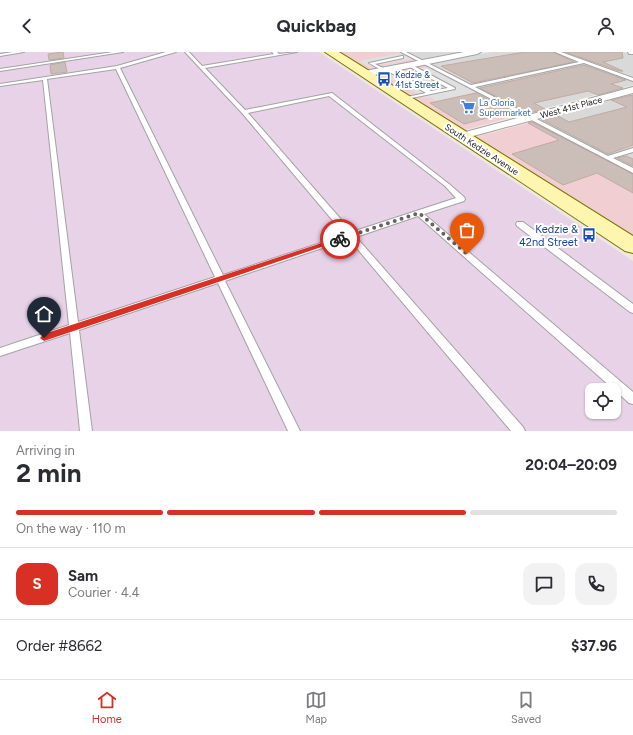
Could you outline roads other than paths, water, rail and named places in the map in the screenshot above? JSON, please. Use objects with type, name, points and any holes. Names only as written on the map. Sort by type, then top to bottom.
[{"type":"main road","name":"South Kedzie Avenue","points":[[331,52],[633,246]]},
{"type":"street","points":[[365,74],[477,52]]},
{"type":"street","name":"West 41st Place","points":[[462,136],[633,90]]},
{"type":"lane","points":[[0,55],[22,52]]},
{"type":"lane","points":[[0,70],[121,52]]},
{"type":"lane","points":[[0,86],[118,67],[161,54],[174,52]]},
{"type":"lane","points":[[187,52],[244,112],[518,431]]},
{"type":"lane","points":[[202,67],[276,53],[295,52]]},
{"type":"lane","points":[[557,52],[633,80]]},
{"type":"lane","points":[[430,94],[371,63],[403,54],[424,62],[633,171]]},
{"type":"lane","points":[[471,87],[584,62]]},
{"type":"lane","points":[[404,99],[453,89],[410,65]]},
{"type":"lane","points":[[118,67],[294,431]]},
{"type":"lane","points":[[45,78],[86,431]]},
{"type":"lane","points":[[0,352],[461,199],[447,185],[330,94],[244,112]]},
{"type":"lane","points":[[608,158],[633,150]]},
{"type":"lane","points":[[419,213],[633,399]]},
{"type":"lane","points":[[520,224],[633,309]]},
{"type":"place","name":"Kedzie & 41st Street","points":[[384,79]]},
{"type":"place","name":"La Gloria Supermarket","points":[[468,107]]},
{"type":"place","name":"Kedzie & 42nd Street","points":[[589,235]]}]
